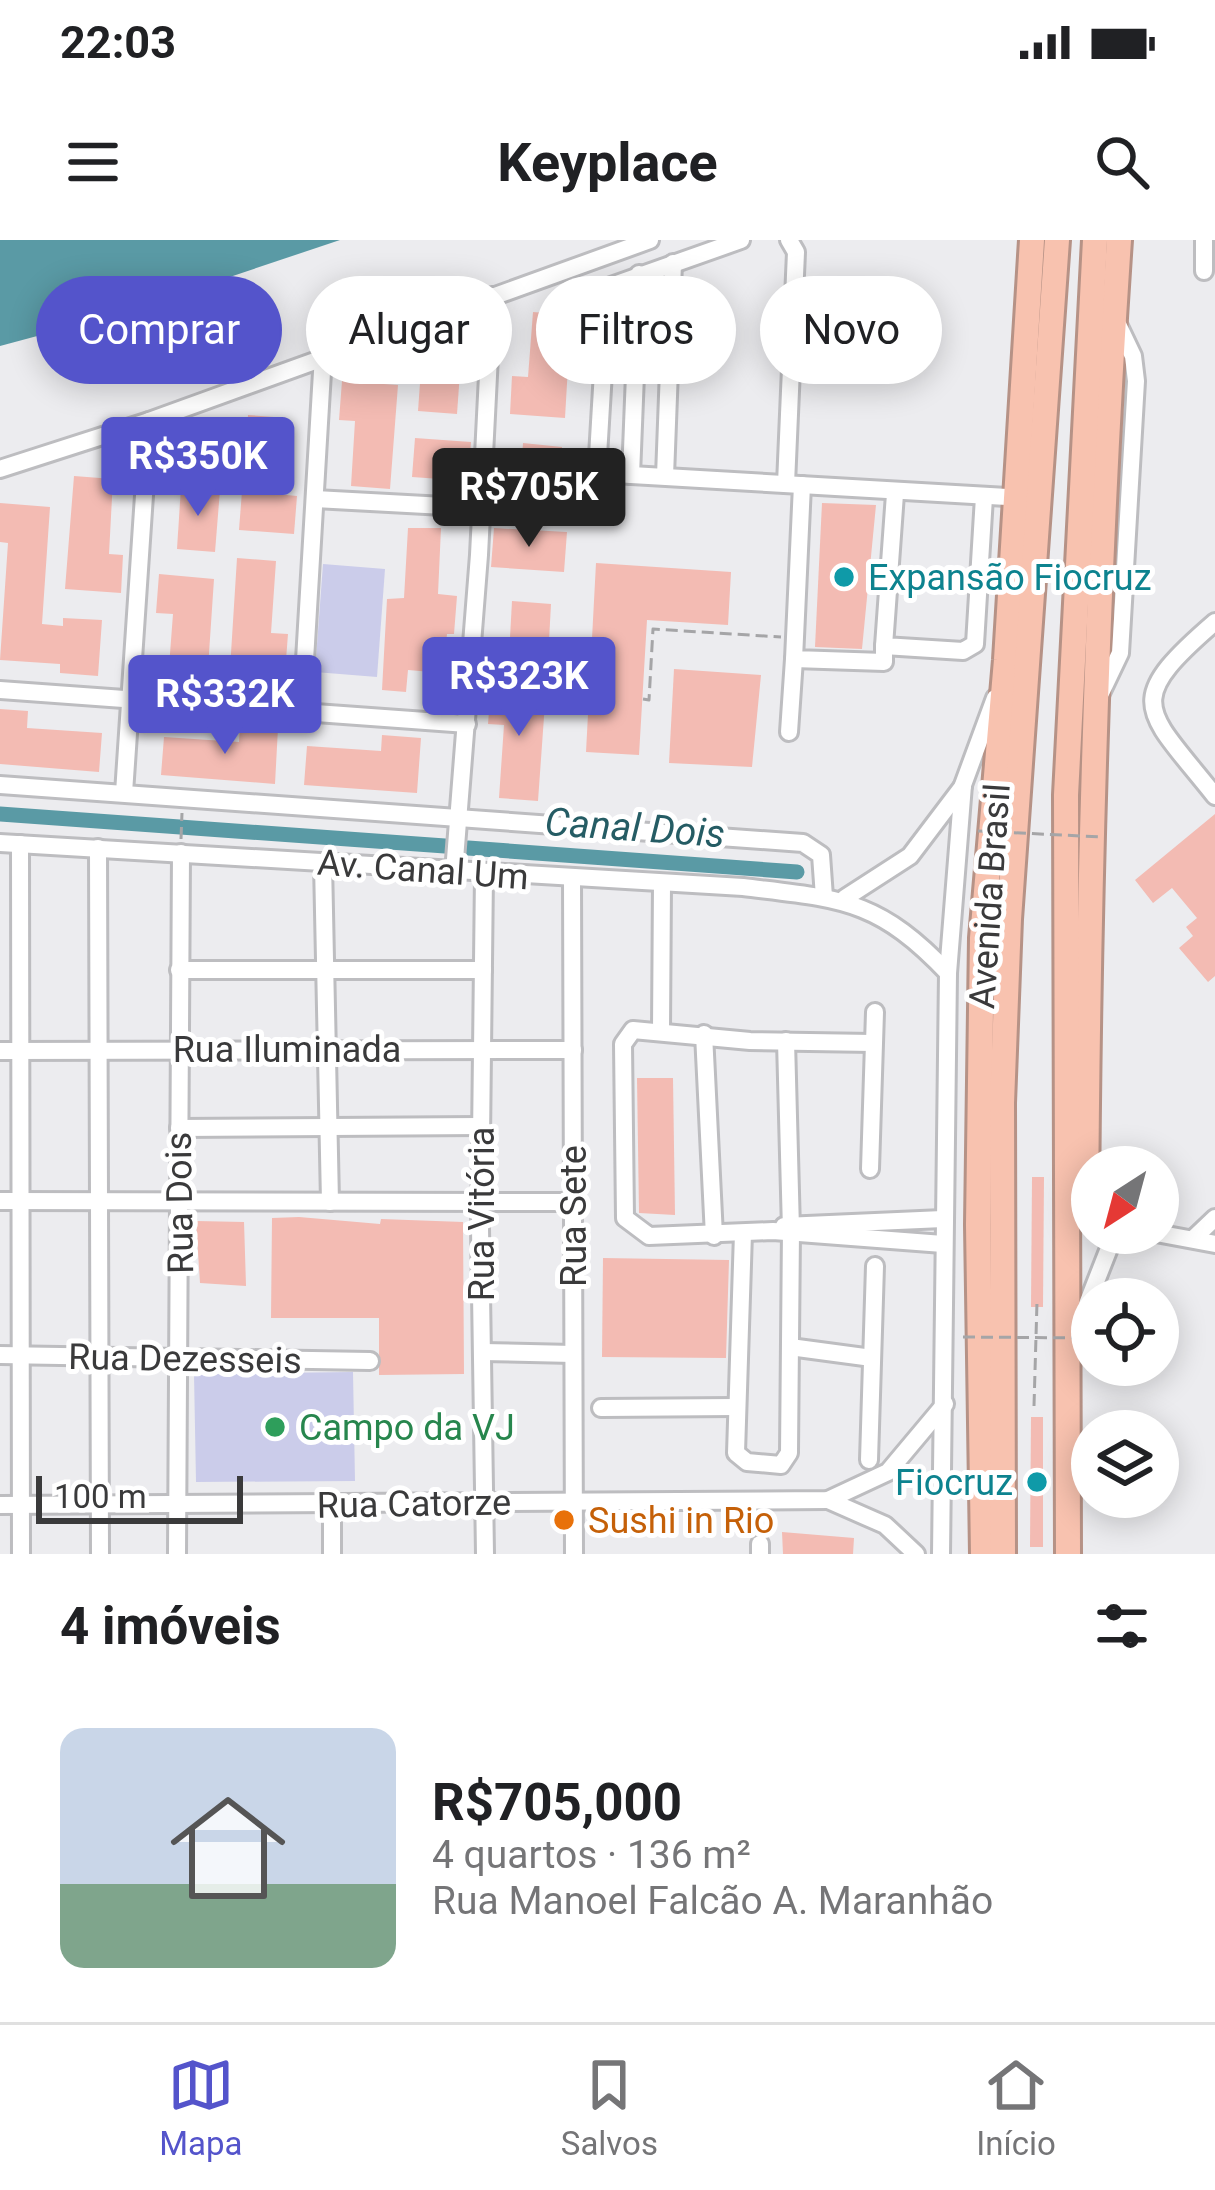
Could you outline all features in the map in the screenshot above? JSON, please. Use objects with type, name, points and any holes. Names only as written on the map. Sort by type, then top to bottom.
[{"type":"highway","name":"Avenida Brasil","points":[[982,1554],[978,1225],[982,938],[1006,660],[1032,240]]},
{"type":"highway","name":"Avenida Brasil","points":[[1003,1554],[1003,1103],[1016,780],[1031,643],[1057,240]]},
{"type":"highway","name":"Avenida Brasil","points":[[1068,1554],[1066,795],[1095,240]]},
{"type":"highway","points":[[1090,1146],[1096,703],[1119,240]]},
{"type":"highway","points":[[978,1225],[1003,1103]]},
{"type":"highway","points":[[1083,1554],[1088,1386]]},
{"type":"street","points":[[512,289],[650,240]]},
{"type":"street","points":[[741,240],[612,284],[605,292],[596,471],[895,494],[1007,496]]},
{"type":"street","points":[[789,732],[795,638],[796,252],[790,240]]},
{"type":"street","points":[[1204,240],[1204,271]]},
{"type":"street","points":[[665,476],[673,263]]},
{"type":"street","points":[[631,476],[639,274]]},
{"type":"street","points":[[0,469],[149,421],[306,361]]},
{"type":"street","points":[[302,711],[321,384]]},
{"type":"street","points":[[454,872],[488,384]]},
{"type":"street","points":[[124,794],[134,700],[149,421]]},
{"type":"street","points":[[1011,560],[1004,547],[1010,450],[1020,434]]},
{"type":"street","points":[[794,659],[884,662],[895,494]]},
{"type":"street","points":[[884,646],[962,651],[975,644],[984,497]]},
{"type":"street","points":[[315,499],[482,508]]},
{"type":"street","points":[[1215,622],[1174,658],[1153,687],[1163,730],[1215,796]]},
{"type":"street","points":[[940,1554],[948,973],[963,785],[1006,660]]},
{"type":"street","points":[[0,690],[467,724]]},
{"type":"street","points":[[0,784],[803,843],[821,855],[824,897]]},
{"type":"street","points":[[844,898],[910,856],[963,785]]},
{"type":"street","name":"Av. Canal Um","points":[[0,843],[181,846],[323,863],[844,898]]},
{"type":"street","points":[[20,844],[20,1051],[9,1130],[20,1201],[21,1554]]},
{"type":"street","name":"Rua Dois","points":[[177,1554],[182,1357],[177,1049],[181,846]]},
{"type":"street","points":[[98,848],[100,1554]]},
{"type":"street","points":[[323,863],[331,1202]]},
{"type":"street","name":"Rua Vitória","points":[[484,874],[480,1199],[485,1554]]},
{"type":"street","name":"Rua Sete","points":[[572,878],[574,1554]]},
{"type":"street","points":[[661,1030],[662,884]]},
{"type":"street","points":[[844,898],[900,927],[948,973]]},
{"type":"street","points":[[0,956],[20,956]]},
{"type":"street","points":[[179,970],[483,970]]},
{"type":"street","points":[[869,1169],[875,1012]]},
{"type":"street","points":[[873,1043],[633,1030],[623,1044],[625,1218],[649,1236],[944,1219]]},
{"type":"street","points":[[704,1034],[714,1235]]},
{"type":"street","points":[[742,1234],[735,1407],[738,1458],[786,1462],[791,1230],[786,1041]]},
{"type":"street","name":"Rua Iluminada","points":[[0,1052],[573,1050]]},
{"type":"street","points":[[179,1127],[481,1126]]},
{"type":"street","points":[[0,1201],[574,1202]]},
{"type":"street","points":[[1195,1238],[1215,1218]]},
{"type":"street","points":[[791,1230],[943,1244]]},
{"type":"street","points":[[1179,1236],[1215,1244]]},
{"type":"street","points":[[869,1460],[875,1266]]},
{"type":"street","points":[[0,1282],[21,1282]]},
{"type":"street","points":[[790,1347],[872,1358]]},
{"type":"street","points":[[482,1352],[573,1354]]},
{"type":"street","name":"Rua Dezesseis","points":[[0,1355],[370,1361]]},
{"type":"street","name":"Rua Catorze","points":[[829,1500],[888,1472],[945,1404]]},
{"type":"street","points":[[601,1408],[735,1407]]},
{"type":"street","points":[[0,1426],[21,1426]]},
{"type":"street","name":"Rua Catorze","points":[[0,1505],[829,1500],[886,1525],[916,1554]]},
{"type":"street","points":[[332,1504],[332,1554]]},
{"type":"path","points":[[643,699],[649,700],[652,629],[795,638]]},
{"type":"path","points":[[181,846],[182,816]]},
{"type":"path","points":[[977,831],[1103,837]]},
{"type":"path","points":[[1034,1406],[1037,1302]]},
{"type":"path","points":[[963,1337],[1071,1340]]},
{"type":"shaded area","points":[[0,240],[340,240],[232,276],[36,276],[36,336],[0,346]]},
{"type":"shaded area","points":[[323,564],[385,569],[377,677],[315,672]]},
{"type":"shaded area","name":"Campo da VJ","points":[[353,1372],[355,1481],[196,1482],[194,1374]]},
{"type":"building","points":[[536,312],[536,384],[567,384],[565,418],[510,414],[512,376],[528,377]]},
{"type":"building","points":[[342,384],[398,385],[390,489],[351,486],[355,421],[339,420]]},
{"type":"building","points":[[420,384],[459,384],[457,414],[418,411]]},
{"type":"building","points":[[248,415],[287,418],[283,474],[244,471]]},
{"type":"building","points":[[415,438],[471,442],[468,481],[412,477]]},
{"type":"building","points":[[167,441],[223,445],[221,469],[165,466]]},
{"type":"building","points":[[523,443],[562,447],[558,502],[519,499]]},
{"type":"building","points":[[74,476],[113,479],[109,554],[123,555],[121,593],[65,589]]},
{"type":"building","points":[[181,487],[220,490],[215,552],[177,549]]},
{"type":"building","points":[[242,491],[297,496],[294,534],[239,530]]},
{"type":"building","points":[[0,503],[50,507],[42,624],[63,626],[63,618],[102,620],[98,676],[60,673],[60,664],[0,660],[8,543],[0,542]]},
{"type":"building","name":"Expansão Fiocruz","points":[[822,503],[876,505],[862,649],[815,647]]},
{"type":"building","points":[[408,528],[441,528],[438,594],[457,596],[454,634],[447,634],[443,673],[408,670],[406,692],[382,690],[387,599],[404,598]]},
{"type":"building","points":[[494,528],[567,532],[564,572],[491,567]]},
{"type":"building","points":[[237,558],[276,561],[271,633],[288,634],[285,673],[230,669]]},
{"type":"building","points":[[596,563],[731,572],[728,625],[647,620],[639,755],[586,752]]},
{"type":"building","points":[[159,574],[214,579],[207,683],[168,680],[173,614],[156,613]]},
{"type":"building","points":[[512,601],[551,604],[548,659],[509,656]]},
{"type":"building","points":[[674,669],[761,675],[752,767],[669,763]]},
{"type":"building","points":[[491,685],[546,689],[538,801],[499,798],[504,725],[488,724]]},
{"type":"building","points":[[0,709],[28,711],[27,728],[102,733],[99,772],[0,764]]},
{"type":"building","points":[[240,725],[278,728],[275,784],[161,775],[164,737],[239,742]]},
{"type":"building","points":[[382,735],[421,738],[417,793],[304,785],[307,746],[381,751]]},
{"type":"building","points":[[1215,814],[1215,976],[1208,982],[1179,948],[1193,936],[1186,927],[1197,918],[1172,888],[1153,903],[1135,880]]},
{"type":"building","points":[[637,1078],[673,1078],[675,1215],[639,1213]]},
{"type":"building","points":[[1032,1177],[1044,1177],[1043,1307],[1031,1307]]},
{"type":"building","points":[[272,1218],[380,1224],[381,1219],[463,1222],[464,1374],[379,1375],[379,1318],[271,1318]]},
{"type":"building","points":[[196,1221],[244,1222],[246,1286],[200,1283]]},
{"type":"building","points":[[603,1258],[729,1260],[726,1358],[602,1357]]},
{"type":"building","name":"Fiocruz","points":[[1031,1417],[1043,1417],[1043,1547],[1030,1547]]},
{"type":"building","points":[[782,1532],[854,1538],[853,1554],[783,1554]]},
{"type":"waterway","name":"Canal Dois","points":[[0,814],[445,846]]},
{"type":"waterway","name":"Canal Dois","points":[[468,848],[797,872]]},
{"type":"place","name":"Expansão Fiocruz","points":[[844,577]]},
{"type":"place","name":"Campo da VJ","points":[[275,1427]]},
{"type":"place","name":"Fiocruz","points":[[1037,1482]]},
{"type":"place","name":"Sushi in Rio","points":[[564,1520]]}]
